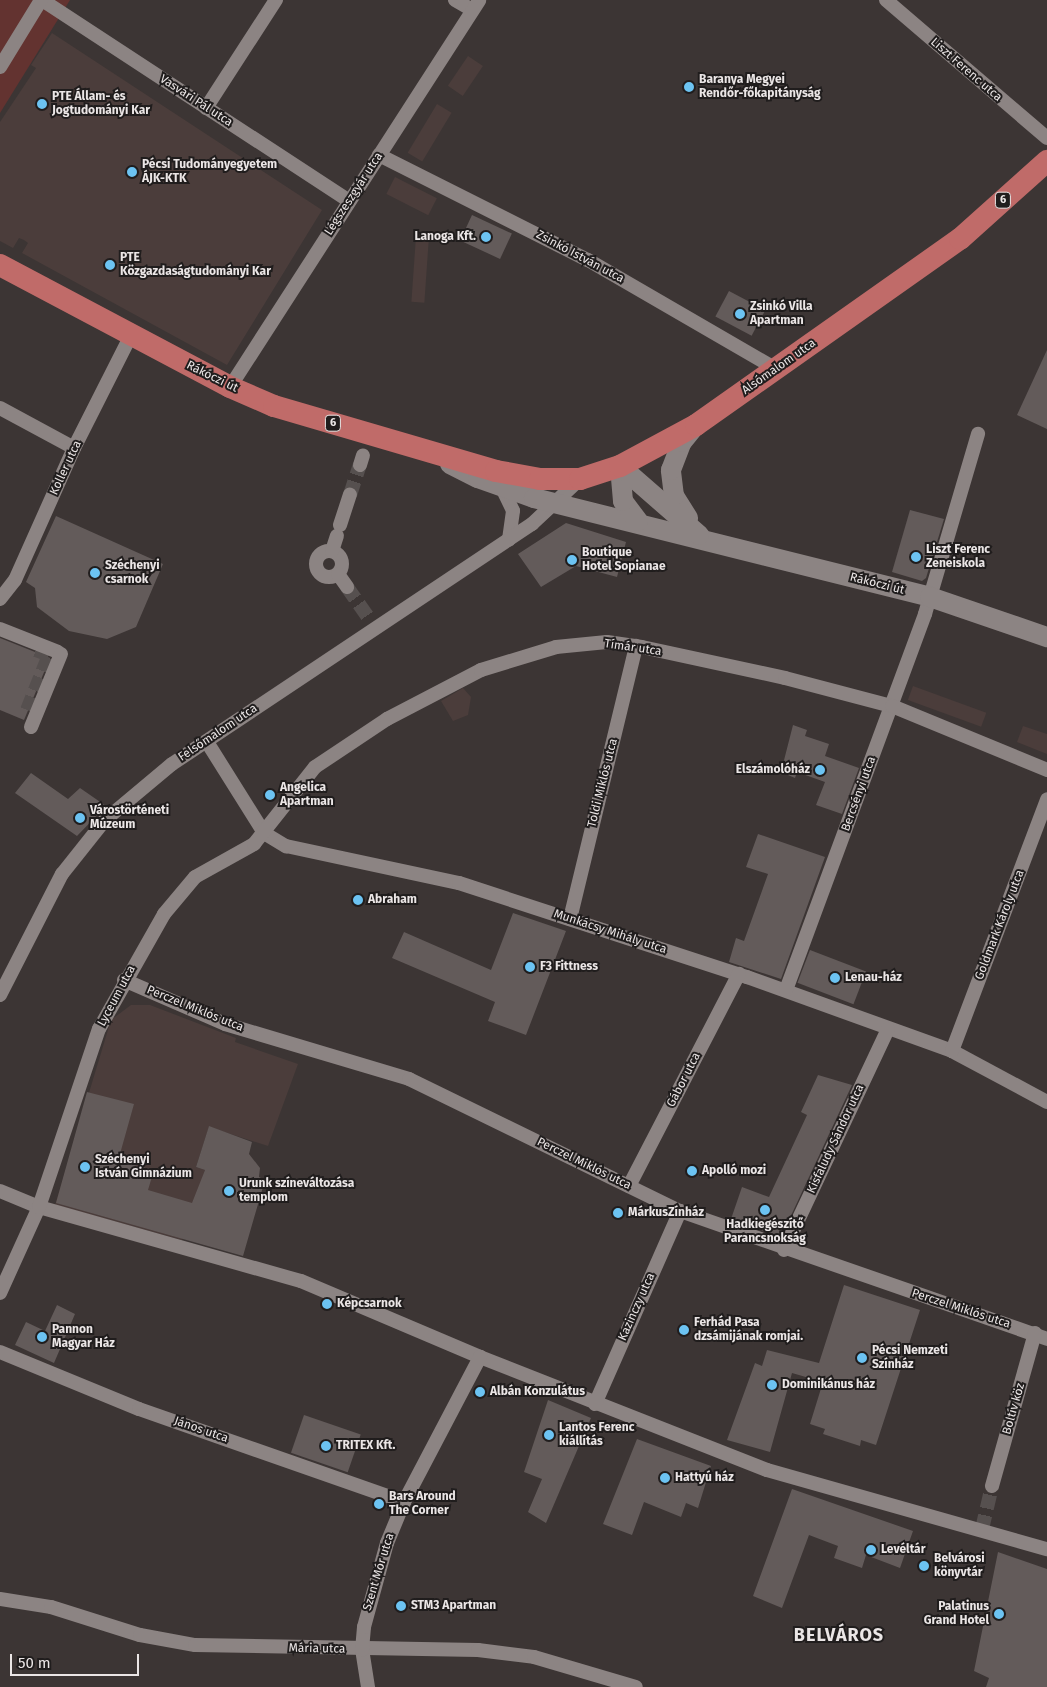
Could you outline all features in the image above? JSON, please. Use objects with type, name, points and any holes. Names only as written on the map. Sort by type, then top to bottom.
[{"type":"main road","name":"Alsómalom utca","points":[[620,466],[696,425],[960,239],[1047,161]]},
{"type":"main road","name":"Rákóczi út","points":[[0,264],[230,387],[274,406],[438,455],[515,475],[580,479],[620,466]]},
{"type":"street","points":[[0,67],[41,0]]},
{"type":"street","name":"Vasvári Pál utca","points":[[41,0],[349,202]]},
{"type":"street","points":[[206,108],[276,0]]},
{"type":"street","points":[[455,0],[476,5]]},
{"type":"street","name":"Liszt Ferenc utca","points":[[886,0],[1047,138]]},
{"type":"street","name":"Légszeszgyár utca","points":[[230,387],[476,5]]},
{"type":"street","name":"Zsinkó István utca","points":[[379,155],[588,260],[776,369]]},
{"type":"street","name":"Koller utca","points":[[0,599],[15,580],[74,448],[131,335]]},
{"type":"street","points":[[0,408],[74,448]]},
{"type":"street","points":[[696,425],[682,442],[670,479],[683,512],[704,540]]},
{"type":"street","name":"Bercsényi utca","points":[[786,990],[892,706],[930,597],[978,434]]},
{"type":"street","name":"Rákóczi út","points":[[438,455],[456,468],[502,488],[638,521],[704,540],[930,597],[1047,636]]},
{"type":"street","points":[[620,466],[623,501],[638,521]]},
{"type":"street","name":"Rákóczi út","points":[[620,466],[704,540]]},
{"type":"street","name":"Felsőmalom utca","points":[[0,996],[62,874],[82,845],[132,796],[207,742],[509,540],[558,503],[580,479]]},
{"type":"street","points":[[502,488],[513,511],[509,540]]},
{"type":"street","points":[[332,551],[350,495]]},
{"type":"street","points":[[332,551],[342,564],[338,574],[327,578],[316,565],[320,554],[332,551]]},
{"type":"street","points":[[338,574],[347,587]]},
{"type":"street","points":[[0,629],[61,654],[31,727]]},
{"type":"street","name":"Tímár utca","points":[[264,833],[315,767],[387,719],[481,670],[556,647],[607,642],[636,646],[785,678],[892,706],[1047,770]]},
{"type":"street","name":"Toldi Miklós utca","points":[[570,919],[636,646]]},
{"type":"street","points":[[30,711],[33,712],[58,652]]},
{"type":"street","name":"Munkácsy Mihály utca","points":[[207,742],[264,833],[286,846],[459,884],[739,974],[952,1051],[1047,1102]]},
{"type":"street","name":"Goldmark Károly utca","points":[[952,1051],[1047,799]]},
{"type":"street","name":"Lyceum utca","points":[[0,1293],[39,1207],[99,1029],[124,980],[164,914],[195,877],[254,844],[264,833]]},
{"type":"street","name":"Gábor utca","points":[[629,1186],[739,974]]},
{"type":"street","name":"Perczel Miklós utca","points":[[124,980],[225,1024],[409,1079],[680,1211],[784,1250],[1041,1336]]},
{"type":"street","name":"Kisfaludy Sándor utca","points":[[784,1250],[888,1029]]},
{"type":"street","points":[[0,1191],[39,1207],[301,1282],[595,1404],[766,1470],[1047,1549]]},
{"type":"street","name":"Kazinczy utca","points":[[595,1404],[680,1211]]},
{"type":"street","name":"Boltív köz","points":[[992,1486],[1041,1336]]},
{"type":"street","name":"János utca","points":[[0,1352],[139,1408],[404,1502]]},
{"type":"street","name":"Szent Mór utca","points":[[368,1687],[362,1650],[372,1588],[404,1502],[480,1357]]},
{"type":"street","name":"Mária utca","points":[[0,1599],[51,1607],[140,1635],[195,1645],[362,1650],[478,1650],[534,1657],[636,1687]]},
{"type":"shaded area","points":[[0,0],[70,0],[0,113]]},
{"type":"shaded area","name":"Pécsi Tudományegyetem ÁJK-KTK","points":[[52,33],[322,210],[227,365],[22,253],[28,243],[24,240],[19,238],[13,248],[0,241],[0,122],[36,68],[31,65]]},
{"type":"shaded area","points":[[468,56],[483,66],[463,96],[448,86]]},
{"type":"shaded area","points":[[437,104],[452,113],[422,162],[408,153]]},
{"type":"shaded area","points":[[395,177],[437,198],[428,215],[386,194]]},
{"type":"shaded area","points":[[416,236],[429,237],[424,303],[411,302]]},
{"type":"shaded area","points":[[913,686],[986,713],[981,727],[908,700]]},
{"type":"shaded area","points":[[463,688],[471,697],[468,715],[453,721],[441,701]]},
{"type":"shaded area","points":[[1023,726],[1047,734],[1047,754],[1017,742]]},
{"type":"shaded area","points":[[131,1005],[150,1005],[236,1038],[235,1042],[298,1064],[268,1146],[209,1127],[196,1167],[205,1170],[182,1240],[55,1205],[111,1020]]},
{"type":"building","name":"Lanoga Kft.","points":[[472,215],[512,234],[500,259],[460,240]]},
{"type":"building","name":"Zsinkó Villa Apartman","points":[[729,291],[765,310],[752,336],[715,317]]},
{"type":"building","points":[[1047,350],[1047,429],[1017,415]]},
{"type":"building","name":"Liszt Ferenc Zeneiskola","points":[[910,510],[944,519],[926,578],[922,581],[892,572]]},
{"type":"building","name":"Széchenyi csarnok","points":[[56,516],[163,564],[136,627],[107,639],[69,631],[37,607],[35,588],[26,582]]},
{"type":"building","name":"Boutique Hotel Sopianae","points":[[566,523],[626,542],[617,577],[576,566],[541,587],[518,554]]},
{"type":"building","points":[[0,638],[50,658],[24,720],[0,710]]},
{"type":"building","name":"Elszámolóház","points":[[793,725],[807,730],[805,736],[829,744],[825,756],[859,768],[842,814],[816,805],[825,782],[797,772],[795,778],[781,772]]},
{"type":"building","points":[[31,773],[68,799],[80,788],[106,806],[77,836],[15,793]]},
{"type":"building","points":[[758,834],[825,857],[781,979],[729,962],[736,938],[744,941],[768,874],[746,867]]},
{"type":"building","points":[[513,913],[566,931],[526,1035],[488,1021],[495,1002],[392,958],[404,932],[491,970]]},
{"type":"building","name":"Lenau-ház","points":[[810,950],[866,972],[853,1004],[797,983]]},
{"type":"building","points":[[818,1075],[852,1085],[781,1237],[731,1219],[742,1187],[769,1197],[807,1115],[801,1112]]},
{"type":"building","points":[[87,1092],[134,1104],[118,1161],[154,1170],[148,1190],[192,1203],[205,1170],[196,1167],[209,1126],[252,1142],[249,1154],[260,1168],[259,1177],[265,1180],[243,1256],[56,1203]]},
{"type":"building","name":"Pécsi Nemzeti Színház","points":[[844,1285],[920,1310],[876,1445],[861,1440],[860,1446],[823,1434],[825,1429],[810,1424],[823,1382],[792,1373],[770,1452],[727,1440],[755,1363],[762,1366],[767,1350],[819,1363]]},
{"type":"building","name":"Pannon Magyar Ház","points":[[57,1305],[75,1314],[54,1363],[15,1345],[26,1322],[45,1331]]},
{"type":"building","points":[[548,1400],[591,1418],[546,1523],[528,1512],[542,1479],[524,1472]]},
{"type":"building","name":"TRITEX Kft.","points":[[304,1415],[361,1435],[348,1472],[291,1453]]},
{"type":"building","name":"Hattyú ház","points":[[637,1439],[711,1466],[698,1508],[686,1503],[681,1517],[644,1502],[632,1535],[603,1524]]},
{"type":"building","name":"Levéltár","points":[[792,1489],[913,1531],[900,1568],[866,1555],[862,1568],[834,1558],[838,1546],[809,1535],[782,1608],[753,1596]]},
{"type":"building","name":"Palatinus Grand Hotel","points":[[998,1552],[1047,1569],[1047,1687],[986,1687],[989,1678],[974,1671]]},
{"type":"tunnel","points":[[350,495],[360,465]]},
{"type":"tunnel","points":[[347,587],[370,620]]},
{"type":"tunnel","points":[[27,710],[49,655],[33,649]]},
{"type":"tunnel","points":[[982,1529],[992,1486]]},
{"type":"place","name":"Baranya Megyei Rendőr-főkapitányság","points":[[689,87]]},
{"type":"place","name":"PTE Állam- és Jogtudományi Kar","points":[[42,104]]},
{"type":"place","name":"Pécsi Tudományegyetem ÁJK-KTK","points":[[132,172]]},
{"type":"place","name":"Lanoga Kft.","points":[[486,237]]},
{"type":"place","name":"PTE Közgazdaságtudományi Kar","points":[[110,265]]},
{"type":"place","name":"Zsinkó Villa Apartman","points":[[740,314]]},
{"type":"place","name":"Liszt Ferenc Zeneiskola","points":[[916,557]]},
{"type":"place","name":"Boutique Hotel Sopianae","points":[[572,560]]},
{"type":"place","name":"Széchenyi csarnok","points":[[95,573]]},
{"type":"place","name":"Elszámolóház","points":[[820,770]]},
{"type":"place","name":"Angelica Apartman","points":[[270,795]]},
{"type":"place","name":"Várostörténeti Múzeum","points":[[80,818]]},
{"type":"place","name":"Abraham","points":[[358,900]]},
{"type":"place","name":"F3 Fittness","points":[[530,967]]},
{"type":"place","name":"Lenau-ház","points":[[835,978]]},
{"type":"place","name":"Széchenyi István Gimnázium","points":[[85,1167]]},
{"type":"place","name":"Apolló mozi","points":[[692,1171]]},
{"type":"place","name":"Urunk színeváltozása templom","points":[[229,1191]]},
{"type":"place","name":"Hadkiegészítő Parancsnokság","points":[[765,1210]]},
{"type":"place","name":"MárkusZínház","points":[[618,1213]]},
{"type":"place","name":"Képcsarnok","points":[[327,1304]]},
{"type":"place","name":"Ferhád Pasa dzsámijának romjai.","points":[[684,1330]]},
{"type":"place","name":"Pannon Magyar Ház","points":[[42,1337]]},
{"type":"place","name":"Pécsi Nemzeti Színház","points":[[862,1358]]},
{"type":"place","name":"Dominikánus ház","points":[[772,1385]]},
{"type":"place","name":"Albán Konzulátus","points":[[480,1392]]},
{"type":"place","name":"Lantos Ferenc kiállítás","points":[[549,1435]]},
{"type":"place","name":"TRITEX Kft.","points":[[326,1446]]},
{"type":"place","name":"Hattyú ház","points":[[665,1478]]},
{"type":"place","name":"Bars Around The Corner","points":[[379,1504]]},
{"type":"place","name":"Levéltár","points":[[871,1550]]},
{"type":"place","name":"Belvárosi könyvtár","points":[[924,1566]]},
{"type":"place","name":"STM3 Apartman","points":[[401,1606]]},
{"type":"place","name":"Palatinus Grand Hotel","points":[[999,1614]]},
{"type":"district","name":"BELVÁROS","points":[[839,1635]]}]
